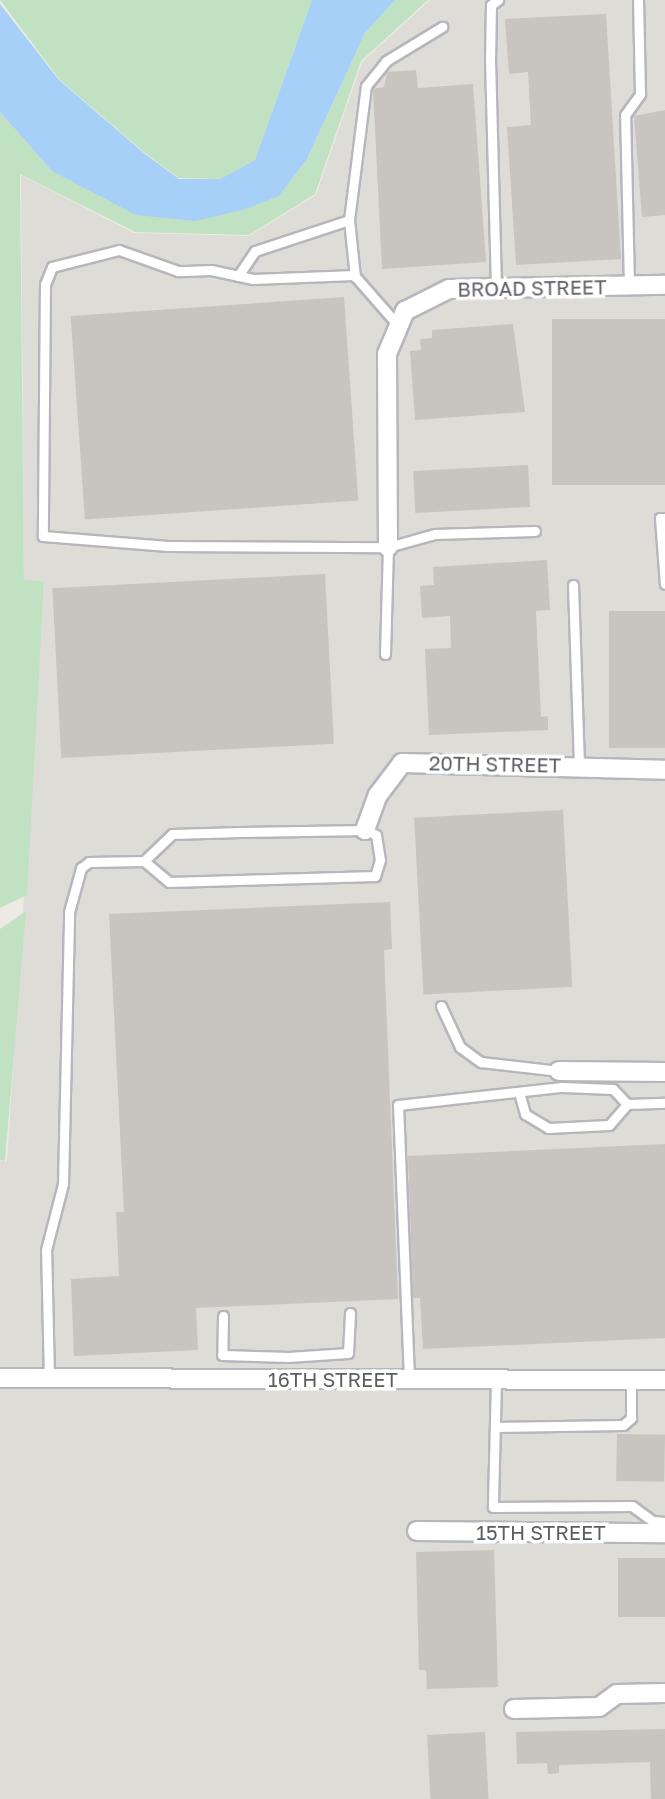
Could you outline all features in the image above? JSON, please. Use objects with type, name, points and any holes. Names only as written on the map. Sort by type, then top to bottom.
[{"type":"street","name":"BROAD STREET","points":[[396,323],[433,292],[665,285]]},
{"type":"street","points":[[388,547],[387,354],[396,323]]},
{"type":"street","name":"20TH STREET","points":[[365,830],[378,795],[402,763],[579,765],[665,770]]},
{"type":"street","points":[[559,1071],[665,1072]]},
{"type":"street","name":"16TH STREET","points":[[0,1378],[665,1380]]},
{"type":"street","name":"15TH STREET","points":[[417,1531],[665,1533]]},
{"type":"street","points":[[514,1709],[599,1707],[617,1694],[665,1693]]},
{"type":"lane","points":[[496,288],[490,61],[491,5],[498,0]]},
{"type":"lane","points":[[629,286],[625,115],[640,94],[638,0]]},
{"type":"lane","points":[[396,323],[355,277],[349,220],[366,86],[386,61],[442,27]]},
{"type":"lane","points":[[238,276],[255,251],[349,220]]},
{"type":"lane","points":[[355,277],[238,276],[178,271],[119,250],[52,267],[45,284],[43,536],[168,546],[388,547],[435,534],[535,531]]},
{"type":"lane","points":[[665,518],[660,518],[665,584]]},
{"type":"lane","points":[[385,654],[388,547]]},
{"type":"lane","points":[[573,585],[579,765]]},
{"type":"lane","points":[[49,1378],[46,1250],[63,1184],[74,881],[89,862],[144,861],[169,882],[375,876],[376,835],[365,830],[172,834],[144,861]]},
{"type":"lane","points":[[441,1006],[453,1038],[481,1062],[559,1071]]},
{"type":"lane","points":[[409,1378],[398,1105],[496,1092],[520,1096],[530,1089],[603,1088],[613,1089],[627,1104]]},
{"type":"lane","points":[[520,1096],[525,1114],[548,1128],[609,1125],[627,1104],[665,1103]]},
{"type":"lane","points":[[223,1316],[222,1355],[288,1357],[348,1353],[350,1313]]},
{"type":"lane","points":[[286,1379],[288,1357]]},
{"type":"lane","points":[[496,1380],[493,1507],[632,1506],[653,1521],[665,1522]]},
{"type":"lane","points":[[495,1427],[628,1423],[631,1380]]},
{"type":"shaded area","points":[[430,0],[665,0],[665,1799],[0,1799],[0,1161],[7,1162],[44,582],[24,581],[21,175],[134,233],[249,236],[316,195],[362,62]]},
{"type":"green space","points":[[0,0],[312,0],[255,160],[220,179],[179,178],[145,153],[60,80]]},
{"type":"green space","points":[[395,0],[428,0],[361,61],[315,194],[249,235],[135,232],[20,174],[24,580],[44,581],[27,895],[0,908],[0,112],[52,171],[279,196],[307,159],[365,33]]},
{"type":"green space","points":[[26,911],[5,1161],[0,1160],[0,929]]},
{"type":"water","points":[[312,0],[395,0],[365,33],[307,159],[279,196],[243,210],[195,221],[136,215],[52,171],[0,112],[0,4],[59,80],[145,154],[179,179],[220,179],[255,160]]},
{"type":"building","points":[[606,14],[621,259],[516,265],[507,127],[531,125],[528,72],[509,74],[505,19]]},
{"type":"building","points":[[416,70],[418,88],[473,84],[486,262],[382,269],[373,89],[384,87],[387,72]]},
{"type":"building","points":[[665,110],[665,215],[642,217],[634,116]]},
{"type":"building","points":[[344,297],[358,501],[85,520],[71,316]]},
{"type":"building","points":[[552,319],[665,319],[665,485],[552,485]]},
{"type":"building","points":[[513,324],[525,412],[415,420],[410,351],[421,350],[420,339],[432,338],[432,330]]},
{"type":"building","points":[[528,465],[530,507],[415,513],[413,471]]},
{"type":"building","points":[[547,560],[550,610],[536,611],[541,717],[548,716],[548,730],[429,735],[425,649],[451,648],[450,616],[422,618],[420,586],[434,585],[433,567]]},
{"type":"building","points":[[325,574],[334,744],[61,758],[52,588]]},
{"type":"building","points":[[609,611],[665,611],[665,748],[609,748]]},
{"type":"building","points":[[563,810],[572,987],[423,995],[414,818]]},
{"type":"building","points":[[390,902],[392,949],[384,950],[398,1299],[196,1308],[198,1350],[74,1356],[71,1279],[119,1276],[116,1212],[124,1212],[109,914]]},
{"type":"building","points":[[665,1144],[665,1338],[423,1349],[420,1298],[413,1298],[408,1156]]},
{"type":"building","points":[[617,1434],[665,1435],[664,1482],[616,1481]]},
{"type":"building","points":[[494,1550],[498,1687],[427,1689],[426,1670],[419,1670],[416,1552]]},
{"type":"building","points":[[618,1558],[665,1558],[665,1617],[618,1617]]},
{"type":"building","points":[[665,1729],[665,1799],[651,1799],[650,1762],[559,1765],[559,1773],[548,1774],[547,1763],[517,1764],[516,1732]]},
{"type":"building","points":[[485,1732],[489,1799],[430,1799],[427,1735]]}]
